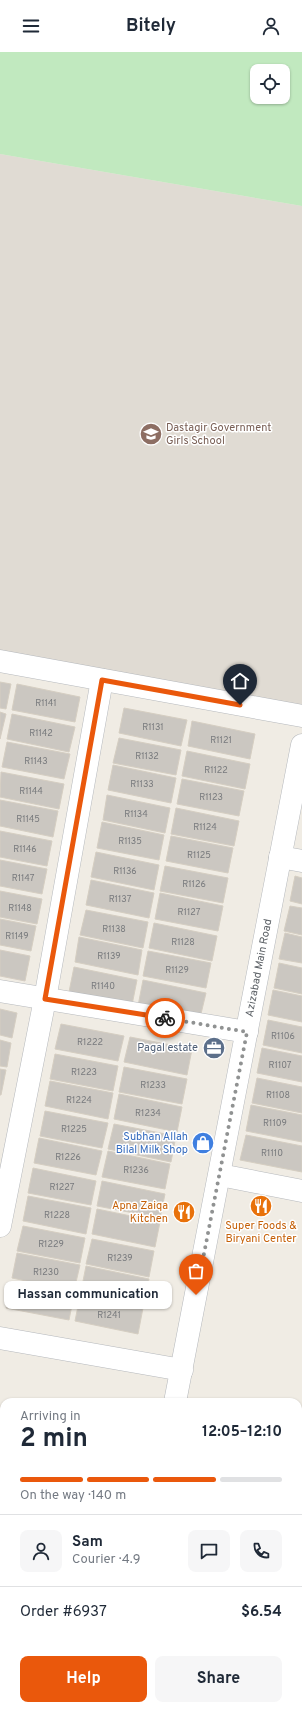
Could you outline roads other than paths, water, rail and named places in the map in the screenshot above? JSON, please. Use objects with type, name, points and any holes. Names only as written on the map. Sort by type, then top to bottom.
[{"type":"street","points":[[0,661],[302,716]]},
{"type":"street","points":[[0,1226],[45,999],[102,680]]},
{"type":"street","name":"Azizabad Main Road","points":[[177,1398],[302,745]]},
{"type":"street","points":[[280,857],[302,861]]},
{"type":"street","points":[[0,991],[247,1032]]},
{"type":"street","points":[[220,1175],[302,1191]]},
{"type":"street","points":[[0,1338],[182,1370]]},
{"type":"place","name":"Dastagir Government Girls School","points":[[151,434]]},
{"type":"place","name":"Pagal estate","points":[[214,1048]]},
{"type":"place","name":"Subhan Allah Bilal Milk Shop","points":[[203,1143]]},
{"type":"place","name":"Super Foods & Biryani Center","points":[[261,1206]]},
{"type":"place","name":"Apna Zaiqa Kitchen","points":[[184,1212]]},
{"type":"place","name":"Hassan communication","points":[[196,1295]]}]
